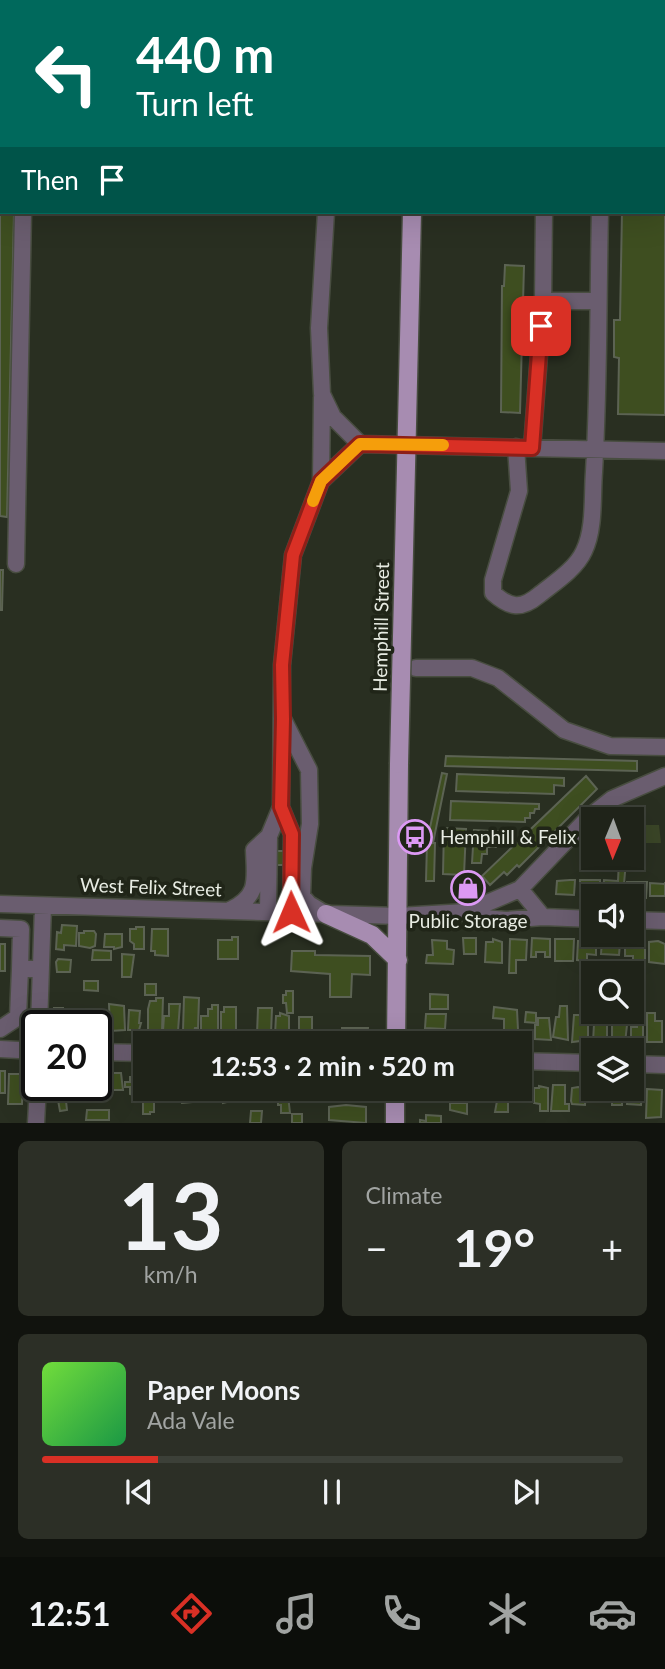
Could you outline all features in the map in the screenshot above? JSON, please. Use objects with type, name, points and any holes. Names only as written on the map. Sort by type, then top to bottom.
[{"type":"main road","name":"Hemphill Street","points":[[396,1031],[399,764],[412,214]]},
{"type":"main road","points":[[326,914],[372,935],[398,960]]},
{"type":"main road","points":[[395,1123],[396,1101]]},
{"type":"street","points":[[16,564],[23,214]]},
{"type":"street","points":[[268,912],[269,836],[281,807],[282,665],[293,555],[321,481],[322,394],[319,328],[326,214]]},
{"type":"street","points":[[544,214],[543,302],[519,491],[493,580],[493,593],[505,603],[516,606],[530,602],[569,570],[583,554],[590,537],[595,449],[600,214]]},
{"type":"street","points":[[543,302],[598,301]]},
{"type":"street","points":[[322,394],[333,417],[360,444],[665,451]]},
{"type":"street","points":[[321,481],[360,444]]},
{"type":"street","points":[[416,668],[472,668],[498,678],[564,730],[610,746],[665,747]]},
{"type":"street","points":[[283,719],[309,770],[310,824],[302,896],[309,904],[326,914]]},
{"type":"street","points":[[466,912],[520,889],[582,824],[612,799],[665,776]]},
{"type":"street","points":[[281,807],[292,834],[291,912]]},
{"type":"street","points":[[230,911],[252,894],[254,850],[269,836]]},
{"type":"street","points":[[520,889],[543,918]]},
{"type":"street","name":"West Felix Street","points":[[0,904],[399,916],[466,912],[484,918],[506,920],[581,919]]},
{"type":"street","points":[[40,1010],[43,905]]},
{"type":"street","points":[[644,920],[665,921]]},
{"type":"street","points":[[0,928],[21,929],[18,1017],[0,1029]]},
{"type":"street","points":[[20,969],[41,969]]},
{"type":"street","points":[[0,1049],[21,1050]]},
{"type":"street","points":[[112,1052],[133,1053]]},
{"type":"street","points":[[532,1061],[581,1063]]},
{"type":"street","points":[[644,1064],[665,1065]]},
{"type":"street","points":[[36,1123],[37,1101]]},
{"type":"green space","points":[[644,825],[659,825],[661,843],[644,843]]},
{"type":"building","points":[[0,214],[14,214],[7,517],[0,516]]},
{"type":"building","points":[[622,214],[665,214],[665,415],[618,414],[619,358],[614,357],[614,320],[620,320]]},
{"type":"building","points":[[505,265],[524,266],[520,413],[501,412],[502,286]]},
{"type":"building","points":[[0,570],[3,570],[2,610],[0,610]]},
{"type":"building","points":[[446,756],[637,761],[637,771],[445,766]]},
{"type":"building","points":[[442,773],[447,774],[433,843],[427,841]]},
{"type":"building","points":[[457,774],[564,778],[564,786],[554,785],[554,794],[456,791]]},
{"type":"building","points":[[586,776],[597,789],[519,867],[517,865],[507,875],[504,872],[490,885],[482,876]]},
{"type":"building","points":[[451,801],[539,804],[539,809],[530,813],[530,818],[525,818],[525,822],[450,820]]},
{"type":"building","points":[[444,828],[466,829],[464,875],[443,874]]},
{"type":"building","points":[[474,830],[511,832],[511,836],[501,836],[501,843],[497,843],[496,847],[487,847],[487,854],[482,854],[481,863],[472,863]]},
{"type":"building","points":[[427,843],[435,843],[434,881],[426,881]]},
{"type":"building","points":[[274,851],[287,851],[287,865],[274,865]]},
{"type":"building","points":[[619,870],[625,870],[624,884],[604,884],[604,880],[618,881]]},
{"type":"building","name":"Public Storage","points":[[481,880],[483,888],[457,896],[454,888]]},
{"type":"building","points":[[575,880],[574,895],[556,894],[557,881]]},
{"type":"building","points":[[580,880],[600,880],[600,884],[581,884],[580,895]]},
{"type":"building","points":[[647,882],[646,898],[644,884],[627,884]]},
{"type":"building","points":[[650,883],[665,884],[665,896],[650,896]]},
{"type":"building","points":[[62,925],[77,926],[76,946],[64,945],[64,950],[56,949],[57,932],[61,933]]},
{"type":"building","points":[[144,927],[144,949],[134,949],[134,944],[130,941],[130,929]]},
{"type":"building","points":[[152,929],[168,929],[168,956],[155,955],[155,951],[151,951]]},
{"type":"building","points":[[94,931],[95,946],[79,946],[79,933]]},
{"type":"building","points":[[105,934],[122,934],[122,947],[104,947]]},
{"type":"building","points":[[232,937],[238,937],[238,959],[218,959],[218,940],[232,940]]},
{"type":"building","points":[[463,938],[476,938],[476,954],[464,954]]},
{"type":"building","points":[[532,938],[550,939],[550,957],[545,957],[545,952],[536,952],[536,957],[531,957]]},
{"type":"building","points":[[493,939],[502,942],[502,963],[485,962],[486,942],[493,942]]},
{"type":"building","points":[[510,939],[527,940],[526,960],[516,960],[516,973],[509,973]]},
{"type":"building","points":[[555,939],[574,939],[573,961],[555,961]]},
{"type":"building","points":[[432,940],[447,941],[447,949],[454,950],[453,964],[426,963],[427,955],[433,955]]},
{"type":"building","points":[[578,941],[581,941],[581,947],[596,947],[596,955],[587,954],[587,961],[577,960]]},
{"type":"building","points":[[658,941],[665,944],[665,964],[649,962],[649,942]]},
{"type":"building","points":[[645,943],[645,961],[633,961],[633,956],[625,956],[625,947],[644,947]]},
{"type":"building","points":[[0,944],[5,944],[5,971],[0,971]]},
{"type":"building","points":[[602,947],[620,947],[619,955],[601,954]]},
{"type":"building","points":[[93,950],[111,951],[111,960],[92,960]]},
{"type":"building","points":[[292,951],[315,951],[315,955],[370,956],[370,975],[352,974],[351,997],[330,997],[330,974],[291,971]]},
{"type":"building","points":[[122,954],[134,955],[131,977],[122,977]]},
{"type":"building","points":[[58,959],[71,960],[70,972],[57,972]]},
{"type":"building","points":[[84,981],[98,981],[98,991],[84,990]]},
{"type":"building","points":[[145,984],[156,984],[156,995],[145,995]]},
{"type":"building","points":[[286,991],[293,991],[293,1013],[287,1013],[286,1003],[283,1003]]},
{"type":"building","points":[[430,994],[448,995],[448,1009],[430,1009]]},
{"type":"building","points":[[184,997],[199,998],[198,1028],[194,1031],[183,1031]]},
{"type":"building","points":[[156,998],[163,998],[162,1031],[148,1031],[150,1001],[156,1001]]},
{"type":"building","points":[[109,1004],[124,1006],[125,1030],[112,1031],[112,1010],[109,1010]]},
{"type":"building","points":[[169,1004],[180,1004],[178,1031],[163,1031],[164,1016],[169,1016]]},
{"type":"building","points":[[212,1005],[218,1005],[218,1031],[201,1031],[201,1016],[208,1016],[208,1009],[212,1009]]},
{"type":"building","points":[[560,1006],[567,1006],[568,1040],[553,1037]]},
{"type":"building","points":[[224,1007],[236,1007],[236,1031],[221,1030],[221,1012],[224,1012]]},
{"type":"building","points":[[494,1007],[517,1010],[518,1030],[504,1030],[504,1019],[493,1018]]},
{"type":"building","points":[[258,1008],[272,1008],[271,1031],[257,1031]]},
{"type":"building","points":[[129,1010],[140,1011],[139,1030],[128,1030]]},
{"type":"building","points":[[526,1012],[536,1013],[536,1023],[525,1022]]},
{"type":"building","points":[[280,1013],[289,1016],[289,1031],[275,1031],[276,1016],[280,1016]]},
{"type":"building","points":[[647,1013],[655,1013],[655,1021],[662,1021],[662,1042],[647,1042]]},
{"type":"building","points":[[426,1014],[446,1014],[445,1029],[425,1028]]},
{"type":"building","points":[[574,1015],[580,1015],[581,1024],[588,1024],[588,1038],[572,1042]]},
{"type":"building","points":[[299,1017],[312,1017],[312,1031],[299,1031]]},
{"type":"building","points":[[538,1018],[549,1018],[551,1040],[535,1039]]},
{"type":"building","points":[[594,1024],[607,1024],[607,1038],[593,1038]]},
{"type":"building","points":[[637,1024],[643,1024],[643,1038],[631,1038],[631,1027],[637,1027]]},
{"type":"building","points":[[612,1025],[627,1025],[626,1038],[612,1038]]},
{"type":"building","points":[[342,1028],[368,1028],[368,1031],[342,1031]]},
{"type":"building","points":[[0,1071],[5,1071],[5,1093],[0,1093]]},
{"type":"building","points":[[112,1073],[121,1073],[123,1090],[112,1090]]},
{"type":"building","points":[[9,1074],[21,1074],[22,1104],[8,1104]]},
{"type":"building","points":[[130,1077],[133,1077],[133,1095],[130,1094],[130,1087],[125,1087],[125,1082],[130,1082]]},
{"type":"building","points":[[553,1085],[565,1085],[565,1104],[569,1104],[569,1111],[551,1111]]},
{"type":"building","points":[[534,1088],[548,1088],[548,1111],[540,1111],[540,1104],[534,1103]]},
{"type":"building","points":[[572,1088],[581,1088],[581,1101],[585,1101],[585,1105],[572,1104]]},
{"type":"building","points":[[647,1089],[662,1090],[661,1117],[646,1118]]},
{"type":"building","points":[[58,1101],[66,1101],[67,1110],[60,1111]]},
{"type":"building","points":[[143,1101],[154,1101],[154,1112],[143,1114]]},
{"type":"building","points":[[278,1101],[289,1101],[290,1113],[281,1113],[281,1105],[278,1105]]},
{"type":"building","points":[[497,1101],[508,1101],[508,1112],[495,1112]]},
{"type":"building","points":[[612,1101],[622,1101],[622,1105],[612,1105]]},
{"type":"building","points":[[627,1101],[641,1101],[641,1105],[627,1104]]},
{"type":"building","points":[[450,1103],[467,1103],[467,1114],[450,1110]]},
{"type":"building","points":[[329,1107],[366,1107],[366,1123],[329,1120]]},
{"type":"building","points":[[87,1110],[109,1110],[109,1120],[86,1120]]},
{"type":"building","points":[[251,1111],[262,1111],[261,1123],[250,1123]]},
{"type":"building","points":[[292,1114],[302,1114],[302,1123],[292,1123]]},
{"type":"building","points":[[426,1115],[441,1116],[441,1123],[420,1123],[420,1120],[426,1121]]},
{"type":"slow traffic","points":[[313,501],[321,481],[360,444],[443,445]]},
{"type":"place","name":"Hemphill & Felix","points":[[415,837]]},
{"type":"place","name":"Public Storage","points":[[468,888]]},
{"type":"route","points":[[291,912],[292,834],[281,807],[282,665],[293,555],[321,481],[360,444],[532,448],[541,326]]}]
